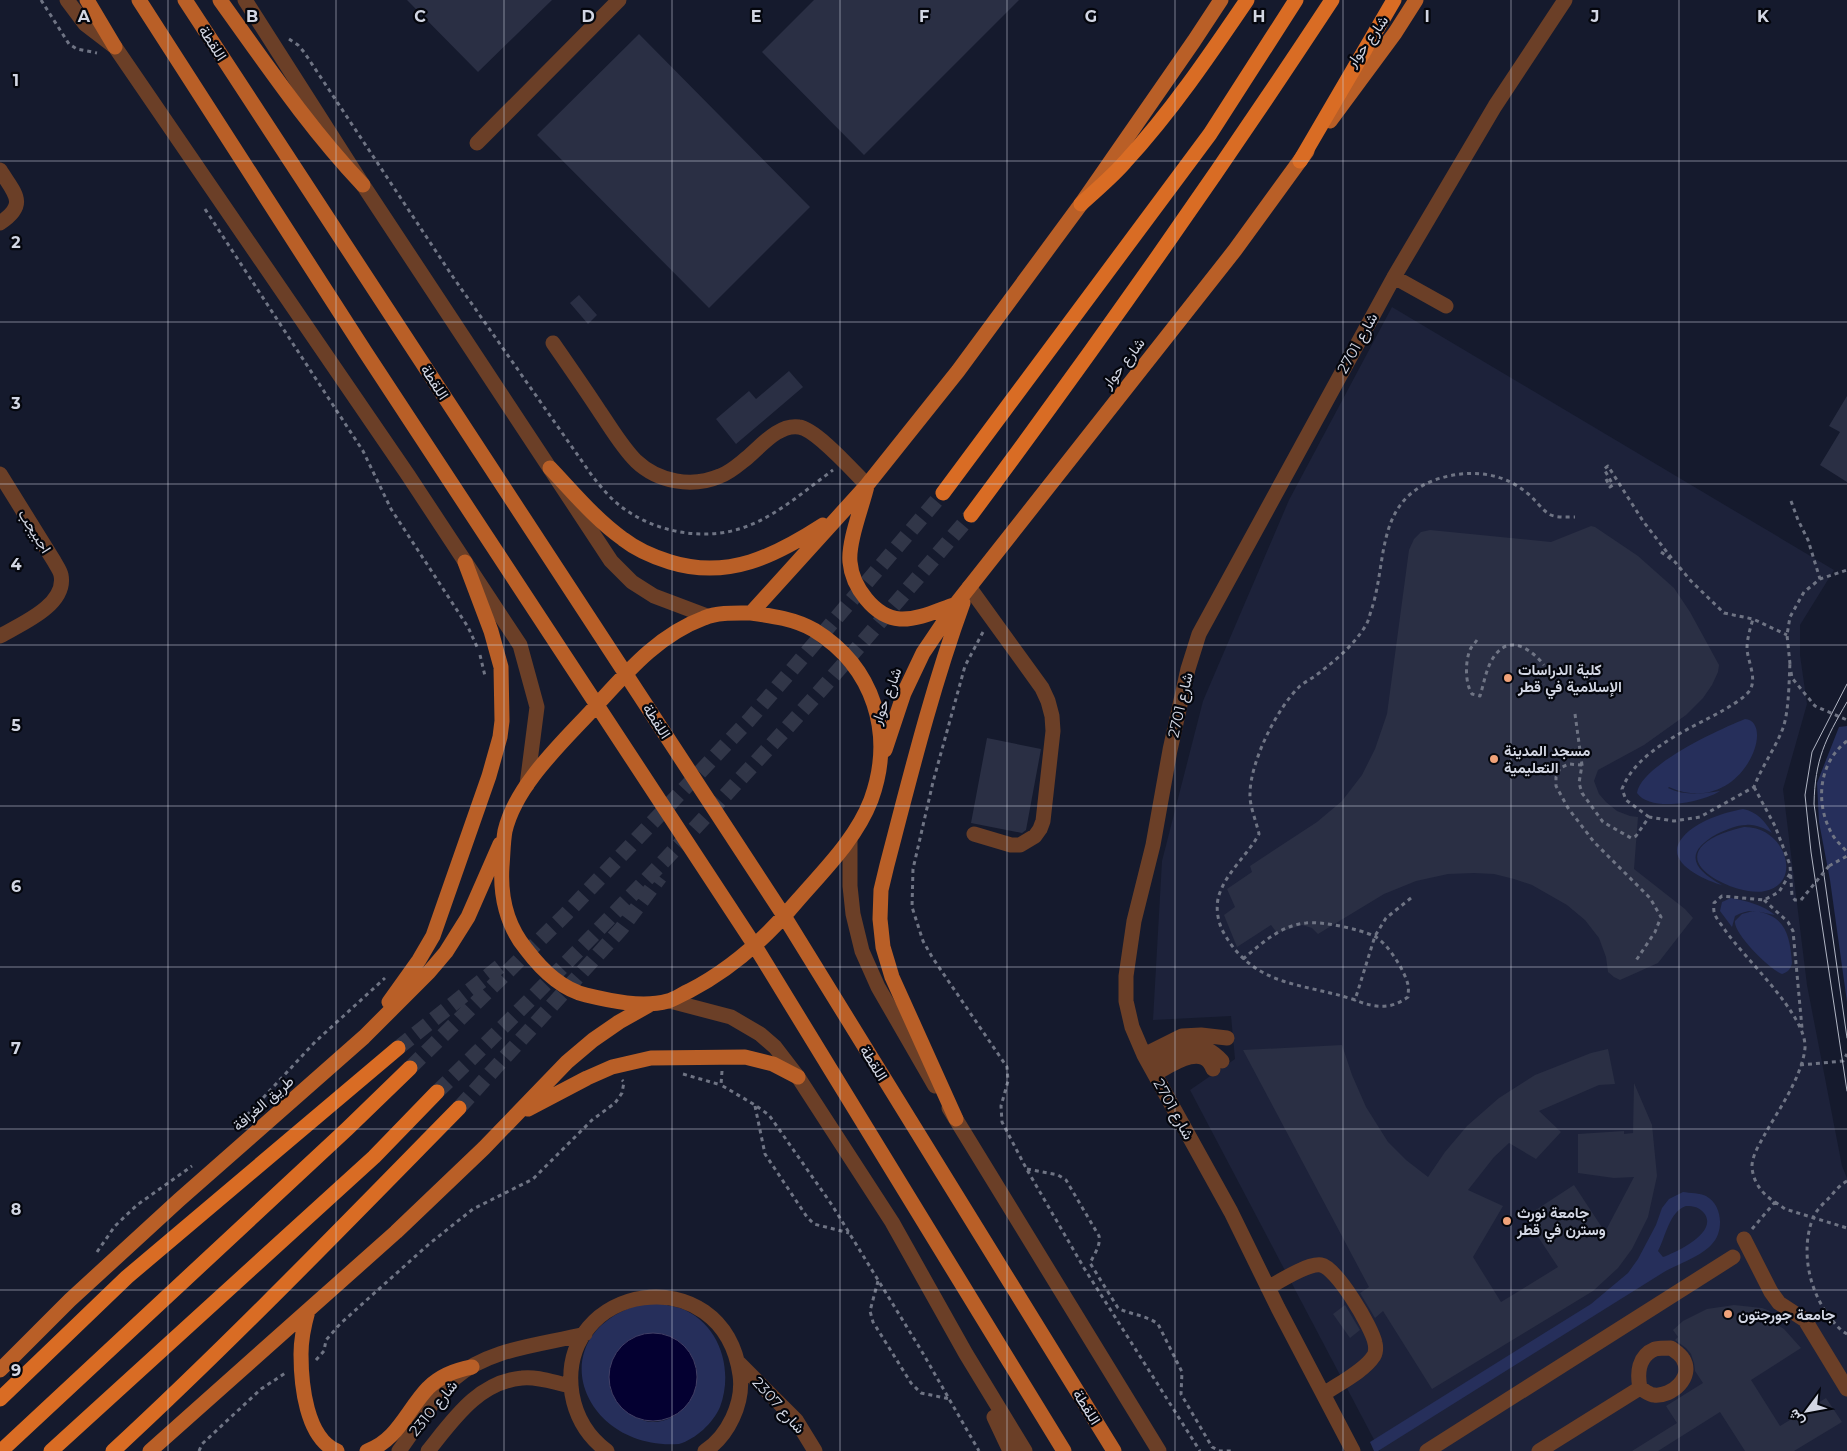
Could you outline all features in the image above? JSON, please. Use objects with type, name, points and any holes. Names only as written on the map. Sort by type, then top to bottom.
[{"type":"highway","points":[[1081,204],[1124,163],[1163,118],[1212,52],[1247,0]]},
{"type":"highway","points":[[943,493],[1210,134],[1296,0]]},
{"type":"highway","points":[[971,515],[1045,415],[1268,97],[1332,0]]},
{"type":"highway","points":[[1300,161],[1394,0]]},
{"type":"highway","points":[[0,1399],[127,1277],[398,1048]]},
{"type":"highway","points":[[1,1451],[410,1068]]},
{"type":"highway","points":[[51,1451],[374,1157],[437,1092]]},
{"type":"highway","points":[[113,1451],[283,1287],[459,1108]]},
{"type":"main road","points":[[87,0],[109,51]]},
{"type":"main road","points":[[139,0],[364,350],[755,946],[1064,1451]]},
{"type":"main road","name":"اللقطة","points":[[185,0],[784,916],[1114,1451]]},
{"type":"main road","points":[[220,0],[308,122],[362,185]]},
{"type":"main road","points":[[751,613],[867,485],[958,371],[1081,204],[1221,0]]},
{"type":"main road","name":"شارع حوار","points":[[881,761],[904,693],[923,653],[956,604],[1235,250],[1395,33],[1416,0]]},
{"type":"main road","points":[[550,468],[595,516],[623,540],[654,557],[682,566],[710,569],[740,566],[766,557],[802,539],[839,515]]},
{"type":"main road","points":[[867,485],[851,546],[850,561],[854,581],[866,598],[881,612],[899,619],[918,617],[956,604]]},
{"type":"main road","points":[[364,1037],[419,960],[433,936],[489,776],[500,737],[502,721],[501,667],[491,631],[466,562]]},
{"type":"main road","points":[[956,1119],[892,978],[883,947],[880,919],[881,890],[886,865],[947,648],[969,588]]},
{"type":"main road","points":[[505,831],[502,878],[504,904],[516,937],[535,961],[556,982],[580,994],[610,1001],[651,1004],[670,1001],[730,966],[755,946],[784,916],[850,840],[870,801],[881,761],[881,730],[873,699],[858,671],[837,647],[812,629],[782,617],[751,613],[707,616]]},
{"type":"main road","name":"طريق الغرافة","points":[[0,1370],[70,1300],[179,1200],[364,1037],[429,972],[453,943],[468,917],[515,805],[527,785],[555,750],[626,672],[650,650],[677,631],[707,616]]},
{"type":"main road","points":[[152,1451],[396,1232],[484,1148],[567,1062],[593,1040],[651,1004]]},
{"type":"main road","points":[[516,1116],[587,1078],[612,1067],[650,1058],[745,1057],[759,1060],[798,1076]]},
{"type":"main road","points":[[308,1311],[301,1353],[306,1401],[313,1428],[325,1444],[337,1451]]},
{"type":"main road","points":[[367,1451],[379,1446],[394,1433],[435,1382],[452,1372],[472,1367]]},
{"type":"street","points":[[67,0],[109,51],[466,562],[520,645],[537,707],[527,785]]},
{"type":"street","points":[[245,0],[362,185],[611,561],[632,582],[654,596],[707,616]]},
{"type":"street","points":[[477,143],[619,0]]},
{"type":"street","name":"شارع 2701","points":[[1354,1451],[1268,1288],[1231,1212],[1150,1064],[1132,1027],[1126,1001],[1126,976],[1134,921],[1153,845],[1170,750],[1188,669],[1199,634],[1394,277],[1495,106],[1565,0]]},
{"type":"street","points":[[0,170],[18,199],[14,212],[0,223]]},
{"type":"street","points":[[1394,277],[1446,306]]},
{"type":"street","points":[[553,343],[626,450],[646,469],[658,476],[684,483],[709,480],[722,476],[733,470],[776,433],[792,426],[809,430],[867,485]]},
{"type":"street","name":"اجبيجب","points":[[0,474],[54,560],[61,575],[60,591],[52,603],[0,636]]},
{"type":"street","points":[[969,588],[1042,688],[1052,716],[1053,731],[1043,821],[1035,836],[1020,844],[1011,845],[974,834]]},
{"type":"street","points":[[850,840],[850,886],[853,914],[862,951],[878,986],[956,1119],[1159,1451]]},
{"type":"street","points":[[670,1001],[731,1017],[760,1034],[775,1047],[798,1076],[892,1222],[966,1354],[1025,1451]]},
{"type":"street","points":[[1150,1064],[1182,1036],[1201,1035],[1227,1038]]},
{"type":"street","points":[[1150,1064],[1193,1056],[1206,1058],[1210,1063],[1217,1065]]},
{"type":"street","points":[[1744,1239],[1770,1292],[1779,1303],[1805,1320],[1847,1389]]},
{"type":"street","points":[[1427,1451],[1733,1257]]},
{"type":"street","points":[[1268,1288],[1312,1266],[1322,1265],[1329,1269],[1347,1291],[1371,1329],[1376,1344],[1375,1356],[1367,1365],[1324,1394]]},
{"type":"street","points":[[603,1449],[588,1433],[579,1419],[573,1403],[571,1386],[573,1359],[585,1334],[606,1312],[633,1299],[663,1296],[693,1304],[706,1312],[730,1341],[739,1363],[740,1395],[736,1410],[729,1425],[710,1450]]},
{"type":"street","name":"شارع 2310","points":[[399,1451],[446,1387],[472,1367],[488,1359],[520,1348],[585,1334]]},
{"type":"street","points":[[966,1354],[1010,1451]]},
{"type":"street","name":"شارع 2307","points":[[739,1363],[796,1420],[815,1451]]},
{"type":"street","name":"شارع 2310","points":[[428,1451],[464,1408],[490,1388],[504,1381],[535,1378],[571,1386]]},
{"type":"street","points":[[1539,1451],[1640,1388]]},
{"type":"path","points":[[41,0],[72,46],[77,49],[96,52],[109,51]]},
{"type":"path","points":[[284,35],[304,52],[452,277],[593,477],[606,494],[619,506],[652,524],[682,532],[700,534],[736,529],[749,526],[770,516],[844,462]]},
{"type":"path","points":[[201,203],[363,451],[391,509],[468,627],[478,649],[486,681]]},
{"type":"path","points":[[1606,479],[1610,487],[1613,485],[1604,469],[1608,466],[1644,521],[1675,562],[1691,582],[1724,613],[1753,619],[1787,635]]},
{"type":"path","points":[[1243,959],[1268,938],[1290,927],[1306,923],[1336,925],[1374,936],[1393,956],[1403,973],[1409,986],[1408,997],[1397,1004],[1376,1006],[1300,987],[1278,980],[1243,959],[1231,945],[1222,929],[1217,912],[1218,898],[1231,871],[1250,850],[1259,834],[1249,795],[1257,762],[1270,728],[1300,686],[1345,652],[1367,624],[1376,595],[1385,537],[1390,521],[1401,504],[1411,494],[1430,482],[1447,476],[1479,472],[1501,477],[1526,492],[1550,515],[1575,517]]},
{"type":"path","points":[[1791,501],[1808,540],[1820,579]]},
{"type":"path","points":[[1661,552],[1675,562]]},
{"type":"path","points":[[1847,570],[1820,579],[1804,592],[1790,616],[1787,635],[1792,678],[1815,706],[1847,720]]},
{"type":"path","points":[[992,618],[976,643],[965,666],[952,711],[912,869],[912,907],[923,941],[932,957],[1007,1067],[1008,1081],[1001,1106],[1002,1122],[1026,1168],[1084,1268],[1200,1451]]},
{"type":"path","points":[[1753,619],[1747,650],[1752,677],[1750,691],[1733,705],[1678,733],[1644,758],[1629,772],[1622,789],[1626,800],[1650,818],[1674,821],[1700,817],[1754,787],[1760,771],[1783,727],[1790,662]]},
{"type":"path","points":[[1477,640],[1470,650],[1467,669],[1467,687],[1472,694],[1480,696],[1493,658],[1504,647],[1516,644],[1525,647],[1538,657],[1544,665]]},
{"type":"path","points":[[1575,714],[1582,765],[1578,783],[1582,793],[1603,822],[1631,838],[1636,836],[1650,818]]},
{"type":"path","points":[[1847,741],[1840,746],[1827,766],[1821,789],[1823,813],[1832,835],[1847,852]]},
{"type":"path","points":[[1582,765],[1569,764],[1560,768],[1556,777],[1556,786],[1568,808],[1594,842],[1650,898],[1661,917],[1655,932],[1635,962]]},
{"type":"path","points":[[1754,787],[1776,826],[1790,865],[1792,896],[1795,900],[1800,900],[1829,866],[1847,856]]},
{"type":"path","points":[[1791,872],[1779,892],[1764,900],[1722,896],[1714,902],[1714,914],[1732,940],[1766,978],[1793,1014],[1802,1031]]},
{"type":"path","points":[[1355,1000],[1374,936],[1386,918],[1411,898]]},
{"type":"path","points":[[1764,900],[1788,922],[1793,931],[1805,1047],[1789,1093],[1757,1146],[1752,1164],[1754,1176],[1760,1189],[1785,1210],[1847,1228]]},
{"type":"path","points":[[229,1133],[330,1027],[391,973]]},
{"type":"path","points":[[1800,1065],[1842,1061],[1847,1054]]},
{"type":"path","points":[[721,1085],[722,1057]]},
{"type":"path","points":[[199,1451],[202,1444],[261,1389],[284,1373],[302,1369],[318,1359],[324,1351],[326,1340],[340,1324],[429,1244],[473,1209],[533,1179],[592,1120],[615,1103],[622,1094],[624,1082],[612,1067]]},
{"type":"path","points":[[676,1073],[697,1077],[721,1085],[768,1115],[832,1205],[950,1399],[979,1451]]},
{"type":"path","points":[[624,1082],[630,1079]]},
{"type":"path","points":[[755,1105],[765,1154],[807,1217],[814,1224],[849,1233]]},
{"type":"path","points":[[92,1257],[121,1220],[148,1196],[195,1163]]},
{"type":"path","points":[[1026,1168],[1058,1175],[1066,1180],[1100,1241],[1090,1263],[1084,1268]]},
{"type":"path","points":[[1847,1181],[1841,1184],[1814,1217],[1810,1229],[1807,1253],[1814,1292],[1831,1319],[1847,1334]]},
{"type":"path","points":[[1744,1239],[1775,1202]]},
{"type":"path","points":[[1090,1263],[1118,1308],[1151,1319],[1158,1324],[1182,1372],[1181,1394],[1212,1446],[1220,1451],[1231,1451]]},
{"type":"path","points":[[878,1280],[870,1312],[873,1322],[911,1383],[921,1393],[950,1399]]},
{"type":"shaded area","points":[[1392,307],[1834,570],[1800,625],[1800,655],[1807,704],[1783,789],[1807,985],[1842,1166],[1847,1178],[1847,1451],[1380,1451],[1190,1090],[1235,1059],[1231,1016],[1153,1020],[1162,861],[1203,701],[1289,500]]},
{"type":"shaded area","points":[[1745,719],[1754,724],[1757,735],[1754,750],[1746,766],[1733,780],[1715,790],[1694,793],[1668,788],[1674,791],[1694,794],[1720,791],[1702,799],[1677,804],[1653,803],[1637,793],[1642,782],[1666,760],[1701,739]]},
{"type":"shaded area","points":[[1847,726],[1847,1002],[1830,880],[1819,822],[1817,783],[1839,727]]},
{"type":"shaded area","points":[[1743,809],[1760,817],[1772,833],[1756,826],[1739,826],[1717,834],[1699,848],[1696,854],[1696,861],[1699,867],[1704,873],[1722,885],[1696,874],[1681,861],[1677,854],[1678,846],[1689,831],[1710,818]]},
{"type":"shaded area","points":[[1744,827],[1758,829],[1770,835],[1779,845],[1786,867],[1784,877],[1777,886],[1762,892],[1739,889],[1715,879],[1701,867],[1698,853],[1707,841],[1728,831]]},
{"type":"shaded area","points":[[1731,898],[1754,904],[1775,915],[1755,911],[1740,913],[1735,916],[1732,927],[1720,911],[1722,902]]},
{"type":"shaded area","points":[[1753,911],[1772,916],[1784,928],[1790,943],[1792,963],[1790,969],[1782,974],[1769,966],[1753,950],[1736,927],[1735,921],[1742,914]]},
{"type":"shaded area","points":[[1683,1192],[1704,1195],[1712,1200],[1719,1212],[1720,1226],[1716,1239],[1708,1248],[1664,1272],[1378,1451],[1374,1451],[1370,1442],[1591,1304],[1628,1273],[1638,1259],[1656,1225],[1662,1208],[1669,1199]],"holes":[[[1686,1206],[1698,1208],[1704,1213],[1707,1220],[1706,1227],[1701,1234],[1686,1246],[1663,1257],[1658,1251],[1669,1225],[1676,1213]]]},
{"type":"shaded area","points":[[658,1303],[680,1308],[694,1315],[705,1325],[714,1336],[724,1363],[724,1393],[717,1413],[698,1434],[679,1444],[646,1442],[619,1430],[599,1413],[586,1391],[582,1368],[587,1344],[604,1323],[632,1307]],"holes":[[[664,1334],[685,1348],[696,1365],[697,1383],[690,1399],[679,1413],[663,1421],[646,1421],[629,1412],[616,1399],[610,1389]]]},
{"type":"shaded area","points":[[653,1333],[670,1336],[678,1340],[690,1352],[694,1360],[697,1377],[694,1394],[690,1402],[678,1414],[670,1418],[653,1421],[636,1418],[628,1414],[616,1402],[612,1394],[609,1377],[612,1360],[616,1352],[628,1340],[636,1336]]},
{"type":"building","points":[[407,0],[552,0],[478,72]]},
{"type":"building","points":[[814,0],[1019,0],[864,155],[762,52]]},
{"type":"building","points":[[639,34],[810,207],[709,308],[537,135]]},
{"type":"building","points":[[579,295],[597,315],[588,324],[570,303]]},
{"type":"building","points":[[789,371],[803,387],[736,444],[716,419],[749,391],[756,399]]},
{"type":"building","points":[[1847,396],[1847,482],[1820,465],[1840,432],[1829,426]]},
{"type":"building","name":"مسجد المدينة التعليمية","points":[[1591,526],[1638,556],[1674,588],[1690,612],[1719,665],[1712,685],[1703,698],[1686,715],[1644,745],[1598,770],[1594,781],[1599,794],[1617,811],[1638,817],[1634,869],[1685,909],[1693,918],[1658,963],[1620,980],[1608,972],[1606,957],[1599,938],[1585,920],[1567,905],[1532,885],[1494,874],[1474,873],[1448,874],[1416,881],[1384,894],[1318,934],[1312,928],[1302,925],[1277,933],[1271,925],[1237,947],[1224,915],[1235,907],[1227,889],[1252,872],[1250,866],[1317,822],[1342,801],[1362,775],[1375,749],[1387,714],[1409,550],[1414,539],[1421,532],[1430,530],[1551,542]]},
{"type":"building","points":[[987,738],[1041,749],[1026,830],[1022,833],[971,823]]},
{"type":"building","points":[[1342,1045],[1352,1075],[1366,1107],[1388,1142],[1406,1160],[1428,1177],[1445,1152],[1467,1126],[1499,1098],[1535,1075],[1591,1053],[1608,1049],[1615,1084],[1599,1085],[1539,1111],[1561,1132],[1536,1159],[1509,1143],[1494,1157],[1468,1190],[1503,1206],[1473,1257],[1501,1302],[1558,1267],[1525,1217],[1574,1185],[1605,1232],[1634,1177],[1614,1178],[1578,1173],[1578,1134],[1624,1131],[1624,1134],[1633,1133],[1634,1083],[1652,1125],[1657,1176],[1648,1217],[1632,1249],[1618,1268],[1593,1291],[1432,1389],[1383,1311],[1375,1318],[1360,1293],[1369,1287],[1243,1050]]},
{"type":"building","points":[[1345,1305],[1360,1330],[1350,1338],[1333,1314]]},
{"type":"building","points":[[1734,1305],[1762,1308],[1770,1311],[1766,1318],[1784,1329],[1801,1348],[1751,1380],[1780,1426],[1826,1398],[1842,1422],[1794,1451],[1745,1451],[1720,1412],[1658,1451],[1632,1451],[1677,1423],[1666,1406],[1703,1383],[1695,1371],[1691,1354],[1675,1340],[1678,1337],[1673,1330],[1683,1321],[1707,1309]]},
{"type":"tunnel","points":[[410,1068],[566,914],[749,720],[943,493]]},
{"type":"tunnel","points":[[437,1092],[566,963],[733,787],[874,629],[971,515]]},
{"type":"tunnel","points":[[459,1108],[621,929],[660,877]]},
{"type":"tunnel","points":[[398,1048],[504,963]]},
{"type":"tram line","points":[[1847,684],[1812,752],[1805,795],[1811,852],[1847,1091]]},
{"type":"tram line","points":[[1847,702],[1827,739],[1819,762],[1816,774],[1814,804],[1847,1038]]},
{"type":"place","name":"كلية الدراسات الإسلامية في قطر","points":[[1508,678]]},
{"type":"place","name":"مسجد المدينة التعليمية","points":[[1494,759]]},
{"type":"place","name":"جامعة نورث وسترن في قطر","points":[[1507,1221]]},
{"type":"place","name":"جامعة جورجتون","points":[[1728,1314]]}]
